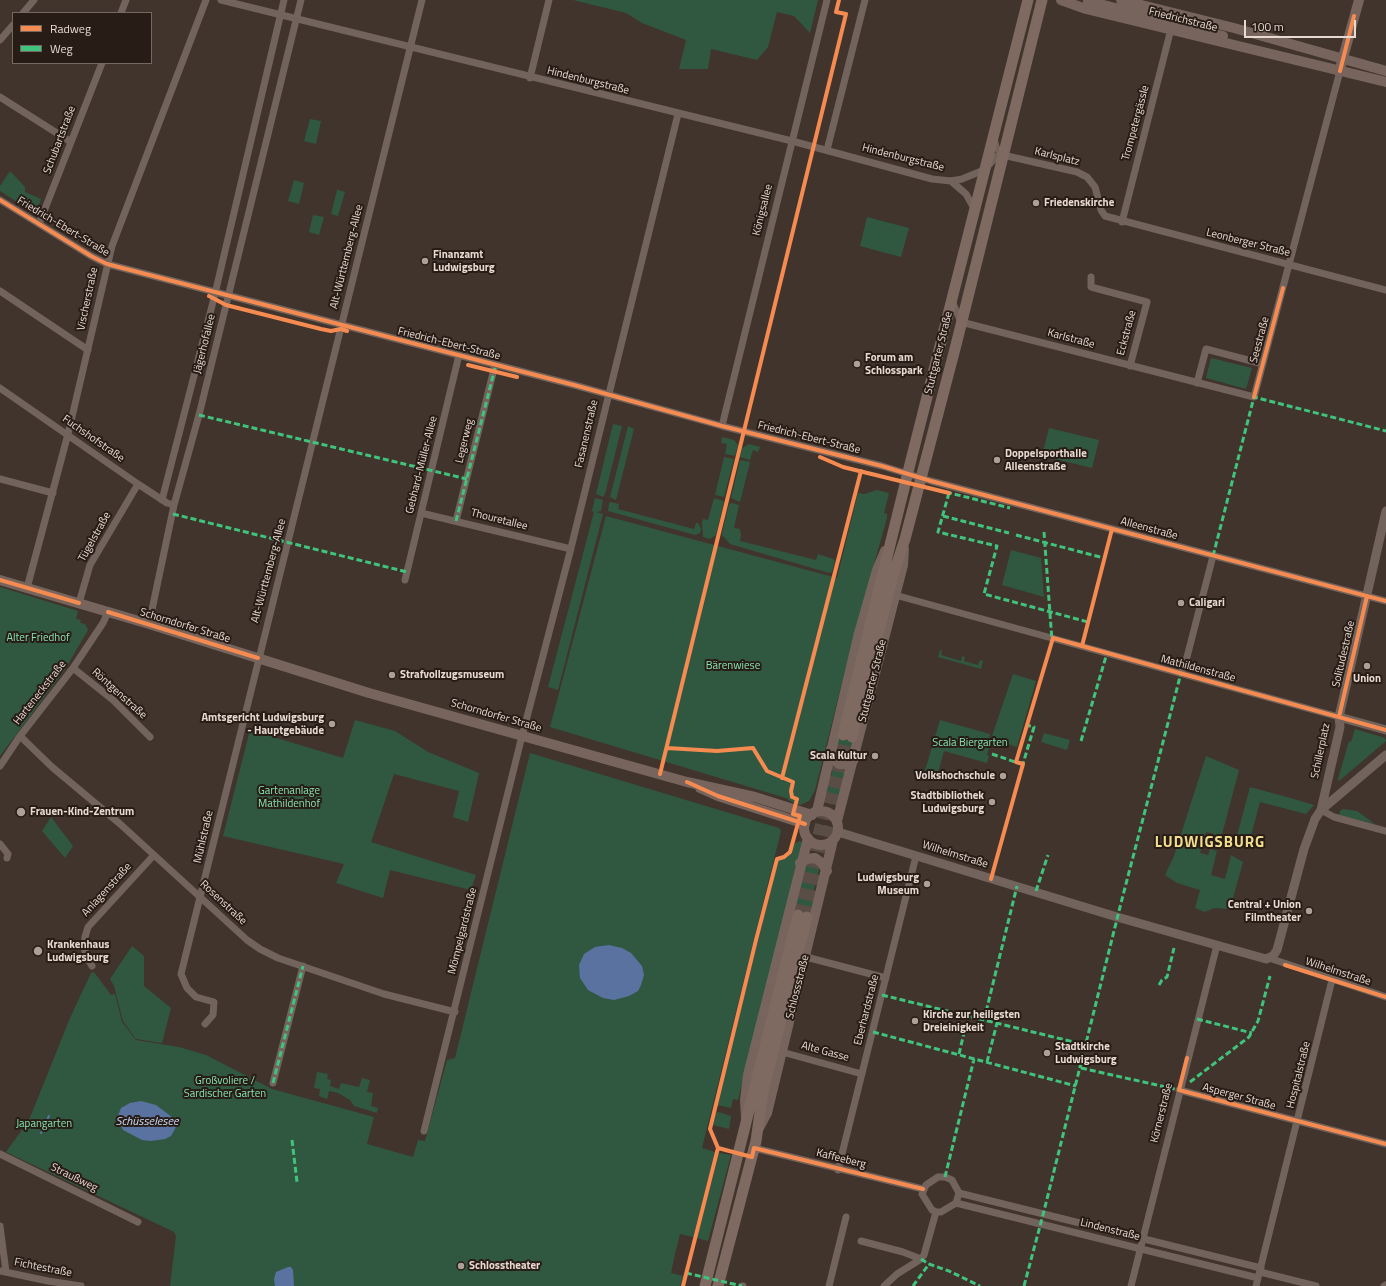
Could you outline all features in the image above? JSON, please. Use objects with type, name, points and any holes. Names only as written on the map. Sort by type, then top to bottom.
[{"type":"main road","name":"Stuttgarter Straße","points":[[1028,0],[907,474],[847,736],[893,575],[905,539],[921,479],[1042,0]]},
{"type":"main road","name":"Friedrichstraße","points":[[1061,0],[1086,9],[1386,82]]},
{"type":"main road","name":"Friedrichstraße","points":[[1121,0],[1234,28],[1386,71]]},
{"type":"main road","points":[[1340,71],[1359,0]]},
{"type":"main road","name":"Friedrichstraße","points":[[1088,1],[1208,31],[1264,49],[1277,55]]},
{"type":"main road","name":"Friedrichstraße","points":[[1208,31],[1259,40],[1270,39]]},
{"type":"main road","name":"Stuttgarter Straße","points":[[814,813],[859,633],[877,570],[892,535]]},
{"type":"main road","name":"Stuttgarter Straße","points":[[837,821],[903,565],[905,539]]},
{"type":"main road","name":"Schorndorfer Straße","points":[[0,580],[149,624],[369,693],[687,782],[723,789],[814,813]]},
{"type":"main road","points":[[831,749],[835,760],[839,764],[848,764],[853,761]]},
{"type":"main road","name":"Schorndorfer Straße","points":[[687,782],[718,796],[805,824]]},
{"type":"main road","points":[[814,813],[830,814],[837,821],[835,836],[826,844],[815,844],[808,838],[805,831],[805,824],[814,813]]},
{"type":"main road","name":"Schlossstraße","points":[[757,1132],[767,1113],[835,836]]},
{"type":"main road","name":"Schlossstraße","points":[[746,1119],[745,1100],[748,1075],[800,863],[808,838]]},
{"type":"main road","points":[[800,863],[806,859],[815,858],[822,863],[827,871]]},
{"type":"main road","name":"Schlossstraße","points":[[704,1286],[746,1119],[803,916],[763,1091],[754,1148],[718,1286]]},
{"type":"street","points":[[24,12],[34,0]]},
{"type":"street","points":[[121,12],[126,0]]},
{"type":"street","name":"Vischerstraße","points":[[27,588],[68,434],[112,246],[206,0]]},
{"type":"street","name":"Hindenburgstraße","points":[[221,0],[530,78],[792,141],[915,174],[951,181],[962,179],[984,170],[997,156],[1003,155]]},
{"type":"street","name":"Jägerhofallee","points":[[162,500],[215,293],[284,0]]},
{"type":"street","name":"Jägerhofallee","points":[[149,624],[174,505],[228,296],[301,0]]},
{"type":"street","name":"Alt-Württemberg-Allee","points":[[258,658],[289,543],[422,0]]},
{"type":"street","points":[[530,78],[549,0]]},
{"type":"street","name":"Königsallee","points":[[722,426],[827,0]]},
{"type":"street","points":[[827,150],[864,0]]},
{"type":"street","points":[[0,40],[3,32],[12,26]]},
{"type":"street","name":"Trompetergässle","points":[[1122,222],[1171,29]]},
{"type":"street","name":"Schubartstraße","points":[[39,224],[102,64]]},
{"type":"street","name":"Seestraße","points":[[1254,397],[1340,71]]},
{"type":"street","points":[[0,97],[71,142]]},
{"type":"street","name":"Fasanenstraße","points":[[522,736],[571,549],[678,114]]},
{"type":"street","points":[[993,133],[996,147],[1003,155]]},
{"type":"street","name":"Karlsplatz","points":[[1003,155],[1077,172],[1087,177],[1095,187],[1101,210],[1105,216]]},
{"type":"street","points":[[984,170],[990,176],[994,188]]},
{"type":"street","name":"Hindenburgstraße","points":[[951,181],[966,194],[975,210]]},
{"type":"street","name":"Friedrich-Ebert-Straße","points":[[0,200],[107,264],[574,385],[722,426],[907,474]]},
{"type":"street","name":"Leonberger Straße","points":[[1105,216],[1122,222],[1386,290]]},
{"type":"street","name":"Eckstraße","points":[[1091,277],[1091,287],[1147,302],[1130,366]]},
{"type":"street","points":[[0,291],[88,350]]},
{"type":"street","points":[[952,300],[961,322]]},
{"type":"street","name":"Karlstraße","points":[[961,322],[1254,397]]},
{"type":"street","points":[[1197,383],[1206,350],[1263,364]]},
{"type":"street","name":"Gebhard-Müller-Allee","points":[[405,580],[459,355]]},
{"type":"street","name":"Legerweg","points":[[456,521],[495,365]]},
{"type":"street","name":"Fuchshofstraße","points":[[0,388],[138,484],[162,500],[174,505]]},
{"type":"street","name":"Alleenstraße","points":[[907,474],[921,479],[1386,601]]},
{"type":"street","points":[[0,479],[53,493]]},
{"type":"street","name":"Tügelstraße","points":[[79,603],[90,565],[138,484]]},
{"type":"street","name":"Solitudestraße","points":[[1339,717],[1386,511]]},
{"type":"street","name":"Thouretallee","points":[[421,513],[571,549]]},
{"type":"street","points":[[1181,673],[1189,650],[1213,556]]},
{"type":"street","name":"Mathildenstraße","points":[[895,595],[1339,717]]},
{"type":"street","name":"Harteneckstraße","points":[[0,766],[20,736],[73,668],[104,623],[108,612]]},
{"type":"street","name":"Mühlstraße","points":[[205,1024],[213,1015],[214,1002],[196,997],[188,988],[181,974],[201,897],[258,658]]},
{"type":"street","name":"Röntgenstraße","points":[[73,668],[113,700],[150,737]]},
{"type":"street","name":"Schillerplatz","points":[[1321,810],[1340,728],[1339,717],[1386,730]]},
{"type":"street","name":"Rosenstraße","points":[[20,736],[52,767],[154,855],[247,940],[260,949],[278,958],[384,994],[455,1012]]},
{"type":"street","name":"Mömpelgardstraße","points":[[424,1131],[455,1012],[522,736]]},
{"type":"street","name":"Schillerplatz","points":[[1269,958],[1275,954],[1278,946],[1311,826],[1321,810],[1386,755]]},
{"type":"street","name":"Schillerplatz","points":[[1324,792],[1329,796],[1337,797]]},
{"type":"street","points":[[1321,810],[1334,817],[1386,831]]},
{"type":"street","name":"Wilhelmstraße","points":[[835,836],[916,856],[1216,945],[1269,958],[1386,997]]},
{"type":"street","points":[[0,844],[8,854],[8,858]]},
{"type":"street","name":"Anlagenstraße","points":[[92,966],[86,956],[84,946],[88,927],[154,855]]},
{"type":"street","name":"Eberhardstraße","points":[[838,1170],[916,856]]},
{"type":"street","name":"Körnerstraße","points":[[1131,1286],[1216,945]]},
{"type":"street","points":[[806,957],[886,978]]},
{"type":"street","points":[[273,1083],[303,966]]},
{"type":"street","name":"Hospitalstraße","points":[[1256,1286],[1332,980]]},
{"type":"street","name":"Alte Gasse","points":[[782,1052],[862,1074]]},
{"type":"street","name":"Asperger Straße","points":[[1179,1090],[1386,1144]]},
{"type":"street","name":"Kaffeeberg","points":[[754,1148],[838,1170],[923,1189]]},
{"type":"street","name":"Straußweg","points":[[0,1154],[138,1222]]},
{"type":"street","points":[[938,1177],[945,1177],[952,1180],[959,1193],[956,1203],[941,1212],[932,1210],[922,1194],[926,1185],[938,1177]]},
{"type":"street","name":"Lindenstraße","points":[[959,1193],[1143,1240],[1260,1273]]},
{"type":"street","name":"Lindenstraße","points":[[956,1203],[1141,1249],[1316,1286]]},
{"type":"street","points":[[884,1286],[897,1274],[921,1259],[927,1249],[936,1212]]},
{"type":"street","points":[[829,1286],[846,1217]]},
{"type":"street","points":[[0,1226],[3,1272]]},
{"type":"street","points":[[861,1241],[903,1252],[921,1259]]},
{"type":"street","name":"Fichtestraße","points":[[3,1272],[81,1286]]},
{"type":"green space","points":[[573,0],[818,0],[810,33],[794,16],[777,12],[768,47],[757,60],[711,49],[708,69],[679,69],[686,40],[642,23],[626,13]]},
{"type":"green space","points":[[310,119],[321,121],[316,144],[304,141]]},
{"type":"green space","points":[[10,171],[25,187],[25,192],[41,199],[36,214],[0,191],[0,186]]},
{"type":"green space","points":[[294,180],[304,183],[299,204],[288,201]]},
{"type":"green space","points":[[335,189],[345,192],[338,216],[331,214],[337,190]]},
{"type":"green space","points":[[313,215],[324,217],[319,235],[309,232]]},
{"type":"green space","points":[[867,217],[909,228],[901,257],[860,246]]},
{"type":"green space","points":[[1211,358],[1252,368],[1246,389],[1206,378]]},
{"type":"green space","points":[[613,424],[622,426],[603,497],[596,494]]},
{"type":"green space","points":[[628,426],[634,429],[616,500],[610,497]]},
{"type":"green space","points":[[1049,428],[1099,440],[1092,468],[1042,456]]},
{"type":"green space","points":[[722,437],[734,440],[738,445],[735,456],[725,454],[727,444],[721,443]]},
{"type":"green space","points":[[749,444],[760,447],[758,452],[753,450],[750,460],[740,457],[742,448]]},
{"type":"green space","points":[[724,457],[734,459],[724,497],[715,495]]},
{"type":"green space","points":[[740,460],[750,462],[740,502],[731,498]]},
{"type":"green space","name":"Bärenwiese","points":[[877,490],[889,493],[884,513],[887,514],[887,518],[854,635],[815,790],[809,801],[800,805],[795,804],[786,798],[550,727],[606,516],[837,578],[858,493],[864,494]]},
{"type":"green space","points":[[595,498],[603,500],[601,511],[596,512],[603,514],[558,690],[548,687],[594,512],[592,511]]},
{"type":"green space","points":[[714,498],[724,501],[716,535],[710,539],[703,537],[702,522],[703,519],[708,520]]},
{"type":"green space","points":[[609,503],[619,504],[618,509],[694,529],[696,523],[698,523],[701,529],[700,533],[695,535],[608,511]]},
{"type":"green space","points":[[732,503],[739,505],[734,528],[740,529],[740,541],[816,560],[818,554],[833,559],[835,561],[832,572],[829,573],[730,544],[722,533],[729,504]]},
{"type":"green space","points":[[1011,550],[1041,558],[1044,597],[1002,585]]},
{"type":"green space","name":"Alter Friedhof","points":[[0,587],[78,611],[76,619],[81,620],[80,623],[85,624],[88,630],[64,671],[0,756]]},
{"type":"green space","points":[[940,650],[942,651],[941,655],[961,661],[962,656],[965,657],[964,661],[978,665],[980,660],[983,661],[981,669],[938,657]]},
{"type":"green space","points":[[1013,674],[1036,681],[1017,747],[991,739]]},
{"type":"green space","name":"Gartenanlage Mathildenhof","points":[[355,720],[395,731],[428,752],[479,773],[468,822],[453,817],[459,791],[394,774],[371,842],[476,875],[471,890],[390,870],[383,898],[336,883],[344,864],[223,836],[250,730],[343,758]]},
{"type":"green space","name":"Scala Biergarten","points":[[940,720],[990,734],[989,740],[991,741],[987,755],[989,756],[987,763],[944,751],[936,780],[923,777]]},
{"type":"green space","points":[[1355,729],[1385,738],[1386,741],[1339,781],[1338,779],[1349,741],[1351,742]]},
{"type":"green space","points":[[1044,733],[1070,740],[1067,750],[1041,742]]},
{"type":"green space","points":[[837,734],[855,738],[849,759],[842,761],[836,755]]},
{"type":"green space","points":[[530,753],[779,828],[781,831],[702,1148],[715,1152],[693,1237],[680,1234],[675,1254],[671,1273],[683,1276],[680,1286],[170,1286],[176,1236],[174,1232],[6,1152],[22,1130],[25,1130],[70,1018],[91,973],[94,972],[111,995],[115,994],[122,1022],[136,1040],[179,1047],[206,1055],[272,1089],[374,1117],[367,1144],[413,1157],[418,1140],[425,1141],[447,1060],[455,1058]]},
{"type":"green space","points":[[1206,756],[1239,770],[1220,842],[1213,840],[1214,834],[1206,832],[1200,853],[1208,855],[1210,849],[1217,851],[1211,875],[1225,879],[1231,855],[1243,862],[1230,909],[1214,908],[1205,912],[1195,908],[1200,890],[1177,883],[1165,875],[1174,856]]},
{"type":"green space","points":[[834,765],[848,768],[837,801],[825,797]]},
{"type":"green space","points":[[1250,787],[1314,805],[1306,814],[1260,802],[1249,843],[1235,843]]},
{"type":"green space","points":[[1343,809],[1357,811],[1375,824],[1339,815],[1340,811]]},
{"type":"green space","points":[[51,817],[73,846],[65,858],[42,831]]},
{"type":"green space","points":[[800,841],[802,842],[738,1100],[733,1099],[731,1108],[717,1105],[778,860],[788,856],[795,843]]},
{"type":"green space","points":[[810,860],[819,866],[813,894],[813,910],[811,916],[792,911],[805,864]]},
{"type":"green space","points":[[132,946],[144,956],[144,986],[171,1008],[162,1043],[136,1039],[123,1021],[114,986],[110,979]]},
{"type":"green space","points":[[317,1072],[328,1074],[327,1079],[331,1080],[330,1086],[339,1089],[341,1083],[359,1087],[362,1078],[370,1080],[367,1092],[373,1093],[371,1106],[378,1108],[377,1113],[354,1106],[350,1100],[338,1093],[329,1091],[327,1099],[319,1096],[320,1089],[314,1088]]},
{"type":"green space","points":[[718,1112],[731,1116],[729,1129],[713,1125],[716,1113]]},
{"type":"green space","points":[[719,1153],[731,1155],[708,1241],[697,1238]]},
{"type":"water","points":[[609,945],[622,948],[631,953],[642,966],[644,975],[638,991],[629,996],[614,1000],[603,998],[588,990],[580,978],[579,965],[584,954],[595,947]]},
{"type":"water","name":"Schüsselesee","points":[[141,1101],[156,1105],[172,1117],[176,1127],[171,1136],[165,1139],[151,1141],[142,1140],[123,1130],[117,1118],[121,1108],[130,1103]]},
{"type":"water","points":[[291,1267],[293,1270],[294,1286],[275,1286],[274,1279],[276,1272]]},
{"type":"waterway","points":[[41,1133],[49,1116]]},
{"type":"tunnel","points":[[798,915],[843,735]]},
{"type":"tunnel","points":[[807,917],[852,737]]},
{"type":"marked path","points":[[456,521],[495,368]]},
{"type":"marked path","points":[[1213,556],[1254,397],[1386,431]]},
{"type":"marked path","points":[[199,415],[467,479]]},
{"type":"marked path","points":[[946,492],[1010,508]]},
{"type":"marked path","points":[[949,493],[938,532],[997,546],[984,594],[1088,622]]},
{"type":"marked path","points":[[173,514],[407,572]]},
{"type":"marked path","points":[[943,516],[1009,533]]},
{"type":"marked path","points":[[1044,532],[1052,641]]},
{"type":"marked path","points":[[1016,535],[1104,558]]},
{"type":"marked path","points":[[1081,741],[1107,653]]},
{"type":"marked path","points":[[1024,1286],[1181,673]]},
{"type":"marked path","points":[[1022,767],[1034,727],[1026,725]]},
{"type":"marked path","points":[[992,754],[1018,763]]},
{"type":"marked path","points":[[1036,891],[1048,855]]},
{"type":"marked path","points":[[984,1020],[1017,886]]},
{"type":"marked path","points":[[1159,985],[1162,980],[1167,977],[1174,948]]},
{"type":"marked path","points":[[273,1083],[303,966]]},
{"type":"marked path","points":[[1190,1082],[1249,1037],[1258,1021],[1270,976]]},
{"type":"marked path","points":[[882,995],[1086,1045]]},
{"type":"marked path","points":[[959,1054],[968,1016]]},
{"type":"marked path","points":[[1197,1019],[1252,1033]]},
{"type":"marked path","points":[[987,1062],[997,1023]]},
{"type":"marked path","points":[[873,1032],[1076,1086]]},
{"type":"marked path","points":[[945,1177],[974,1059]]},
{"type":"marked path","points":[[1081,1068],[1179,1090]]},
{"type":"marked path","points":[[292,1140],[297,1182]]},
{"type":"marked path","points":[[921,1259],[929,1264],[949,1271],[980,1286]]},
{"type":"marked path","points":[[913,1286],[929,1264]]},
{"type":"marked path","points":[[686,1273],[742,1286]]},
{"type":"cycle path","points":[[660,774],[846,14],[836,12],[839,0]]},
{"type":"cycle path","points":[[1340,71],[1354,16]]},
{"type":"cycle path","points":[[0,200],[91,256],[107,264],[574,385],[722,426],[882,466],[931,481],[1386,601]]},
{"type":"cycle path","points":[[1254,397],[1283,288]]},
{"type":"cycle path","points":[[209,296],[226,305],[321,329],[331,331],[341,329],[347,331]]},
{"type":"cycle path","points":[[468,365],[517,377]]},
{"type":"cycle path","points":[[820,457],[843,467],[949,493]]},
{"type":"cycle path","points":[[782,778],[861,471]]},
{"type":"cycle path","points":[[1082,646],[1112,529]]},
{"type":"cycle path","points":[[0,580],[79,603]]},
{"type":"cycle path","points":[[1339,717],[1367,596]]},
{"type":"cycle path","points":[[108,612],[258,658]]},
{"type":"cycle path","points":[[991,879],[1023,764],[1016,762],[1053,638],[1386,730]]},
{"type":"cycle path","points":[[667,748],[717,751],[753,748],[767,771],[793,782],[791,791],[792,797],[797,799],[793,814],[800,816],[790,852],[784,857],[777,859],[756,940],[710,1129],[718,1148],[683,1286]]},
{"type":"cycle path","points":[[687,782],[718,796],[805,824]]},
{"type":"cycle path","points":[[1285,965],[1386,997]]},
{"type":"cycle path","points":[[1187,1058],[1179,1090],[1386,1144]]},
{"type":"cycle path","points":[[718,1148],[752,1157],[754,1148],[923,1189]]},
{"type":"place","name":"Friedenskirche","points":[[1036,203]]},
{"type":"place","name":"Finanzamt Ludwigsburg","points":[[425,261]]},
{"type":"place","name":"Forum am Schlosspark","points":[[857,364]]},
{"type":"place","name":"Doppelsporthalle Alleenstraße","points":[[997,460]]},
{"type":"place","name":"Caligari","points":[[1181,603]]},
{"type":"place","name":"Union","points":[[1367,666]]},
{"type":"place","name":"Strafvollzugsmuseum","points":[[392,675]]},
{"type":"place","name":"Amtsgericht Ludwigsburg - Hauptgebäude","points":[[332,724]]},
{"type":"place","name":"Scala Kultur","points":[[875,756]]},
{"type":"place","name":"Volkshochschule","points":[[1003,776]]},
{"type":"place","name":"Stadtbibliothek Ludwigsburg","points":[[992,802]]},
{"type":"place","name":"Frauen-Kind-Zentrum","points":[[21,812]]},
{"type":"place","name":"Ludwigsburg Museum","points":[[927,884]]},
{"type":"place","name":"Central + Union Filmtheater","points":[[1309,911]]},
{"type":"place","name":"Krankenhaus Ludwigsburg","points":[[38,951]]},
{"type":"place","name":"Kirche zur heiligsten Dreieinigkeit","points":[[915,1021]]},
{"type":"place","name":"Stadtkirche Ludwigsburg","points":[[1047,1053]]},
{"type":"place","name":"Schlosstheater","points":[[461,1266]]},
{"type":"district","name":"LUDWIGSBURG","points":[[1210,843]]},
{"type":"park label","name":"Großvoliere / Sardischer Garten","points":[[225,1087]]},
{"type":"park label","name":"Japangarten","points":[[44,1124]]}]
